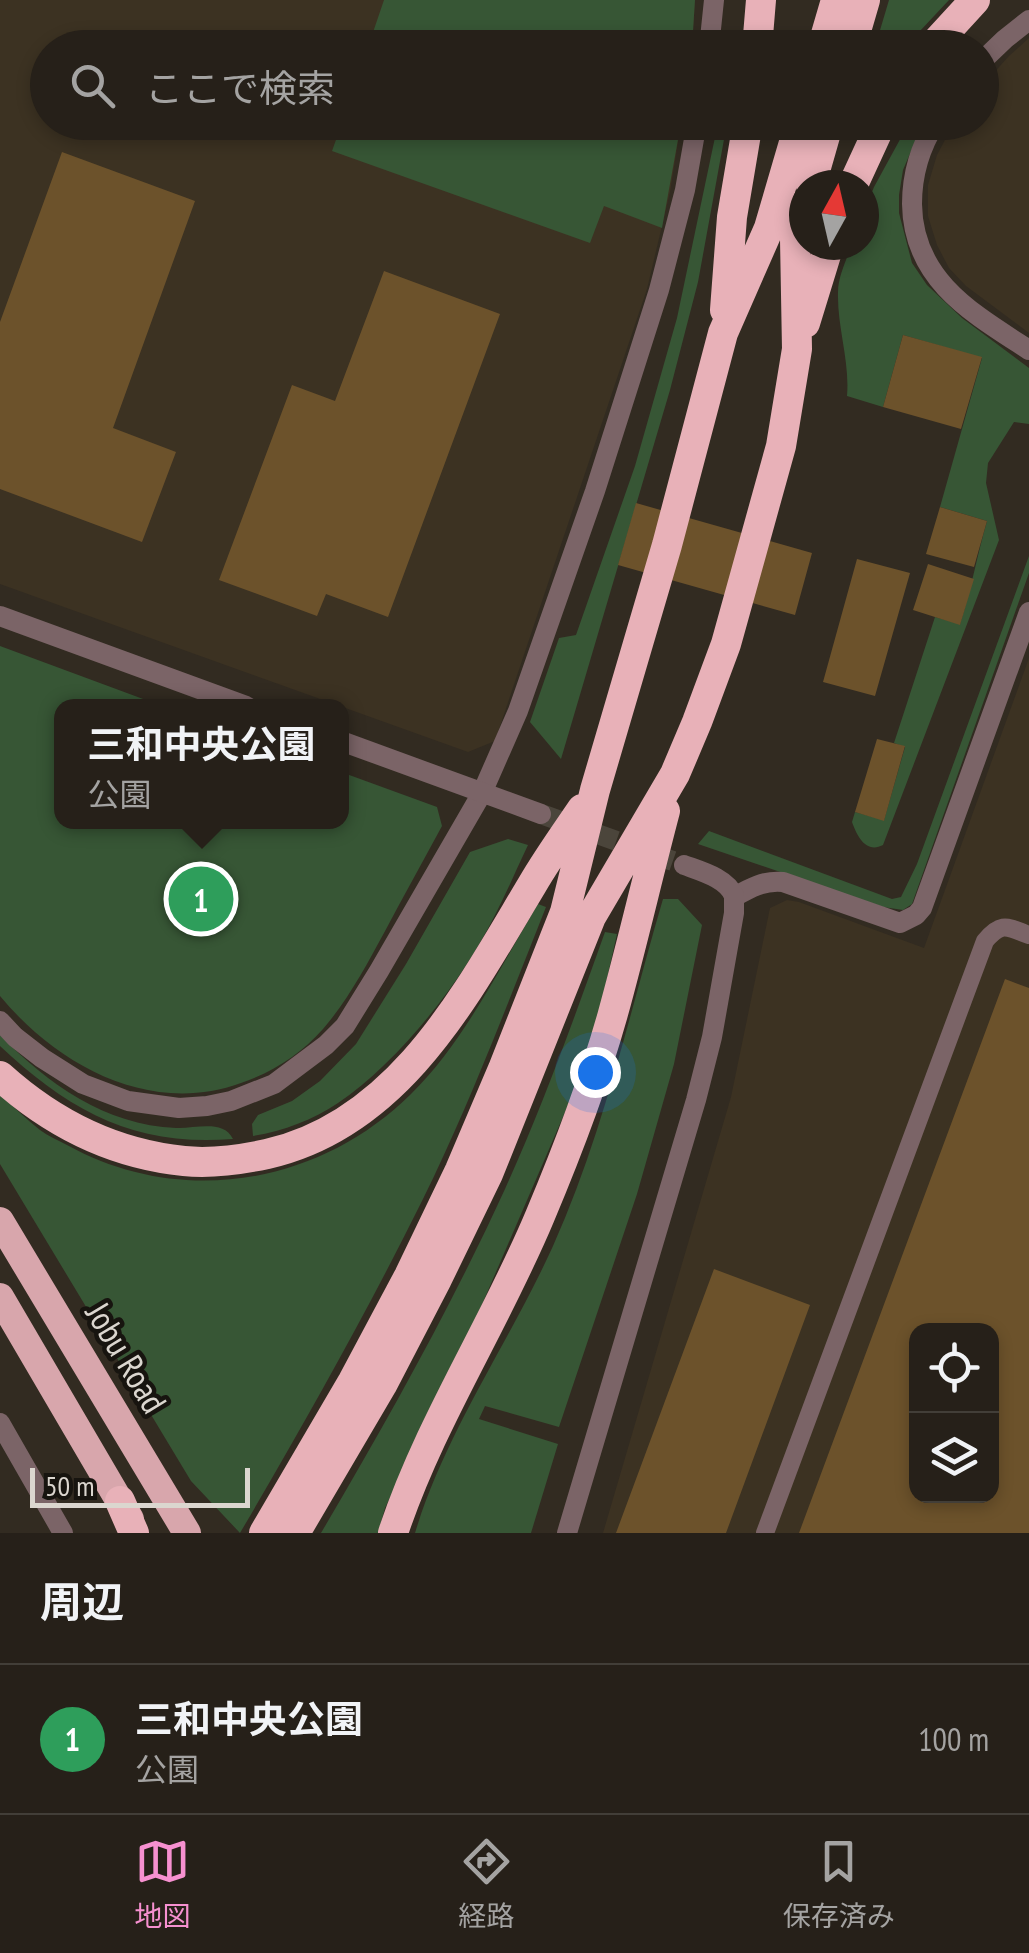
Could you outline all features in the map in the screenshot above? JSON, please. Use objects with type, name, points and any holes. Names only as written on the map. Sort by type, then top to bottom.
[{"type":"highway","points":[[759,30],[760,0]]},
{"type":"highway","points":[[827,30],[836,0]]},
{"type":"highway","points":[[856,30],[865,0]]},
{"type":"highway","points":[[948,30],[975,0]]},
{"type":"highway","points":[[723,333],[732,217],[745,140]]},
{"type":"highway","points":[[264,1533],[409,1276],[460,1170],[565,912],[595,790],[667,545],[723,333],[769,228],[795,140]]},
{"type":"highway","points":[[815,170],[824,140]]},
{"type":"highway","points":[[859,170],[873,140]]},
{"type":"highway","points":[[795,260],[797,349]]},
{"type":"highway","points":[[295,1533],[382,1385],[437,1278],[488,1174],[591,917],[675,774],[697,722],[726,644],[782,446],[797,349],[824,260]]},
{"type":"highway","points":[[393,1533],[430,1439],[516,1271],[565,1153],[612,1018],[675,774]]},
{"type":"highway","points":[[0,1076],[76,1130],[128,1152],[159,1159],[223,1162],[280,1151],[310,1140],[341,1124],[406,1072],[446,1023],[595,790]]},
{"type":"highway","name":"Jobu Road","points":[[0,1221],[187,1533]]},
{"type":"highway","points":[[0,1297],[136,1533]]},
{"type":"street","points":[[712,30],[714,0]]},
{"type":"street","points":[[999,46],[1029,20]]},
{"type":"street","points":[[0,1021],[15,1037],[83,1084],[128,1101],[179,1108],[231,1102],[274,1084],[345,1026],[482,793],[518,711],[595,491],[659,290],[694,140]]},
{"type":"street","points":[[927,140],[912,187],[912,220],[925,262],[960,300],[1029,350]]},
{"type":"street","points":[[734,897],[772,881],[783,882],[900,923],[916,915],[922,908],[1029,612]]},
{"type":"street","points":[[0,616],[227,699]]},
{"type":"street","points":[[349,744],[541,814]]},
{"type":"street","points":[[567,1533],[696,1100],[734,913],[734,897],[720,880],[684,865]]},
{"type":"street","points":[[0,1423],[62,1533]]},
{"type":"lane","points":[[765,1533],[985,941],[996,929],[1006,926],[1029,935]]},
{"type":"shaded area","points":[[0,0],[695,0],[693,30],[30,30],[30,140],[678,140],[647,289],[495,741],[468,752],[349,709],[349,699],[320,699],[0,584]]},
{"type":"shaded area","points":[[1029,38],[1029,333],[966,286],[949,268],[928,216],[928,185],[945,140],[999,140],[999,67]]},
{"type":"shaded area","points":[[1029,658],[1029,1533],[603,1533],[731,1097],[770,908],[787,900],[924,948]]},
{"type":"green space","points":[[384,0],[695,0],[693,30],[374,30]]},
{"type":"green space","points":[[889,0],[949,0],[921,30],[880,30]]},
{"type":"green space","points":[[336,140],[678,140],[662,228],[604,206],[590,243],[332,151]]},
{"type":"green space","points":[[714,140],[724,140],[698,282],[670,390],[561,759],[530,722],[559,638],[576,635],[635,466],[677,318]]},
{"type":"green space","points":[[900,140],[916,140],[903,170],[899,195],[899,213],[912,263],[927,285],[962,318],[1029,368],[1029,424],[1014,422],[988,463],[986,483],[999,540],[883,845],[877,847],[867,845],[857,833],[852,822],[855,812],[884,820],[905,747],[894,743],[935,617],[960,624],[987,521],[940,507],[982,358],[903,335],[883,407],[847,396],[839,280],[846,260],[879,260],[879,178]]},
{"type":"green space","points":[[1029,556],[1029,573],[912,904],[903,910],[883,907],[698,844],[709,831],[892,899],[901,897],[917,864]]},
{"type":"green space","points":[[0,646],[143,699],[54,699],[54,829],[349,829],[349,775],[437,807],[442,826],[349,995],[296,1054],[253,1079],[207,1092],[173,1093],[108,1078],[49,1044],[0,996]]},
{"type":"green space","points":[[508,839],[528,845],[482,940],[406,1043],[338,1103],[297,1124],[253,1136],[252,1124],[258,1115],[292,1101],[320,1081],[356,1044],[470,852]]},
{"type":"green space","points":[[663,899],[678,899],[702,925],[674,1064],[637,1194],[559,1427],[485,1406],[479,1419],[558,1444],[531,1533],[415,1533],[443,1459],[536,1282],[571,1204],[601,1118]]},
{"type":"green space","points":[[538,904],[546,907],[439,1165],[357,1327],[240,1533],[191,1481],[0,1164],[0,1095],[40,1130],[111,1165],[156,1176],[202,1181],[292,1167],[334,1149],[374,1125],[411,1094],[464,1028]]},
{"type":"green space","points":[[605,932],[617,934],[602,1001],[575,1089],[477,1316],[385,1508],[378,1533],[321,1533],[418,1363],[484,1233],[545,1094]]},
{"type":"green space","points":[[0,1035],[58,1085],[102,1110],[150,1125],[216,1127],[233,1139],[165,1137],[106,1120],[78,1106],[26,1069],[0,1046]]},
{"type":"building","points":[[62,152],[195,201],[113,428],[176,452],[142,542],[0,489],[0,322]]},
{"type":"building","points":[[384,271],[500,314],[388,617],[326,594],[317,616],[219,580],[292,385],[335,401]]},
{"type":"building","points":[[903,335],[982,357],[961,429],[883,407]]},
{"type":"building","points":[[636,503],[812,553],[795,615],[618,565]]},
{"type":"building","points":[[940,507],[987,521],[974,567],[926,554]]},
{"type":"building","points":[[857,559],[910,573],[875,696],[823,682]]},
{"type":"building","points":[[928,564],[974,579],[960,625],[913,610]]},
{"type":"building","points":[[877,739],[905,746],[884,821],[855,812]]},
{"type":"building","points":[[1005,979],[1029,988],[1029,1533],[799,1533]]},
{"type":"building","points":[[714,1269],[810,1305],[726,1533],[616,1533]]},
{"type":"tunnel","points":[[541,814],[684,865]]},
{"type":"place","name":"三和中央公園","points":[[201,899]]}]
